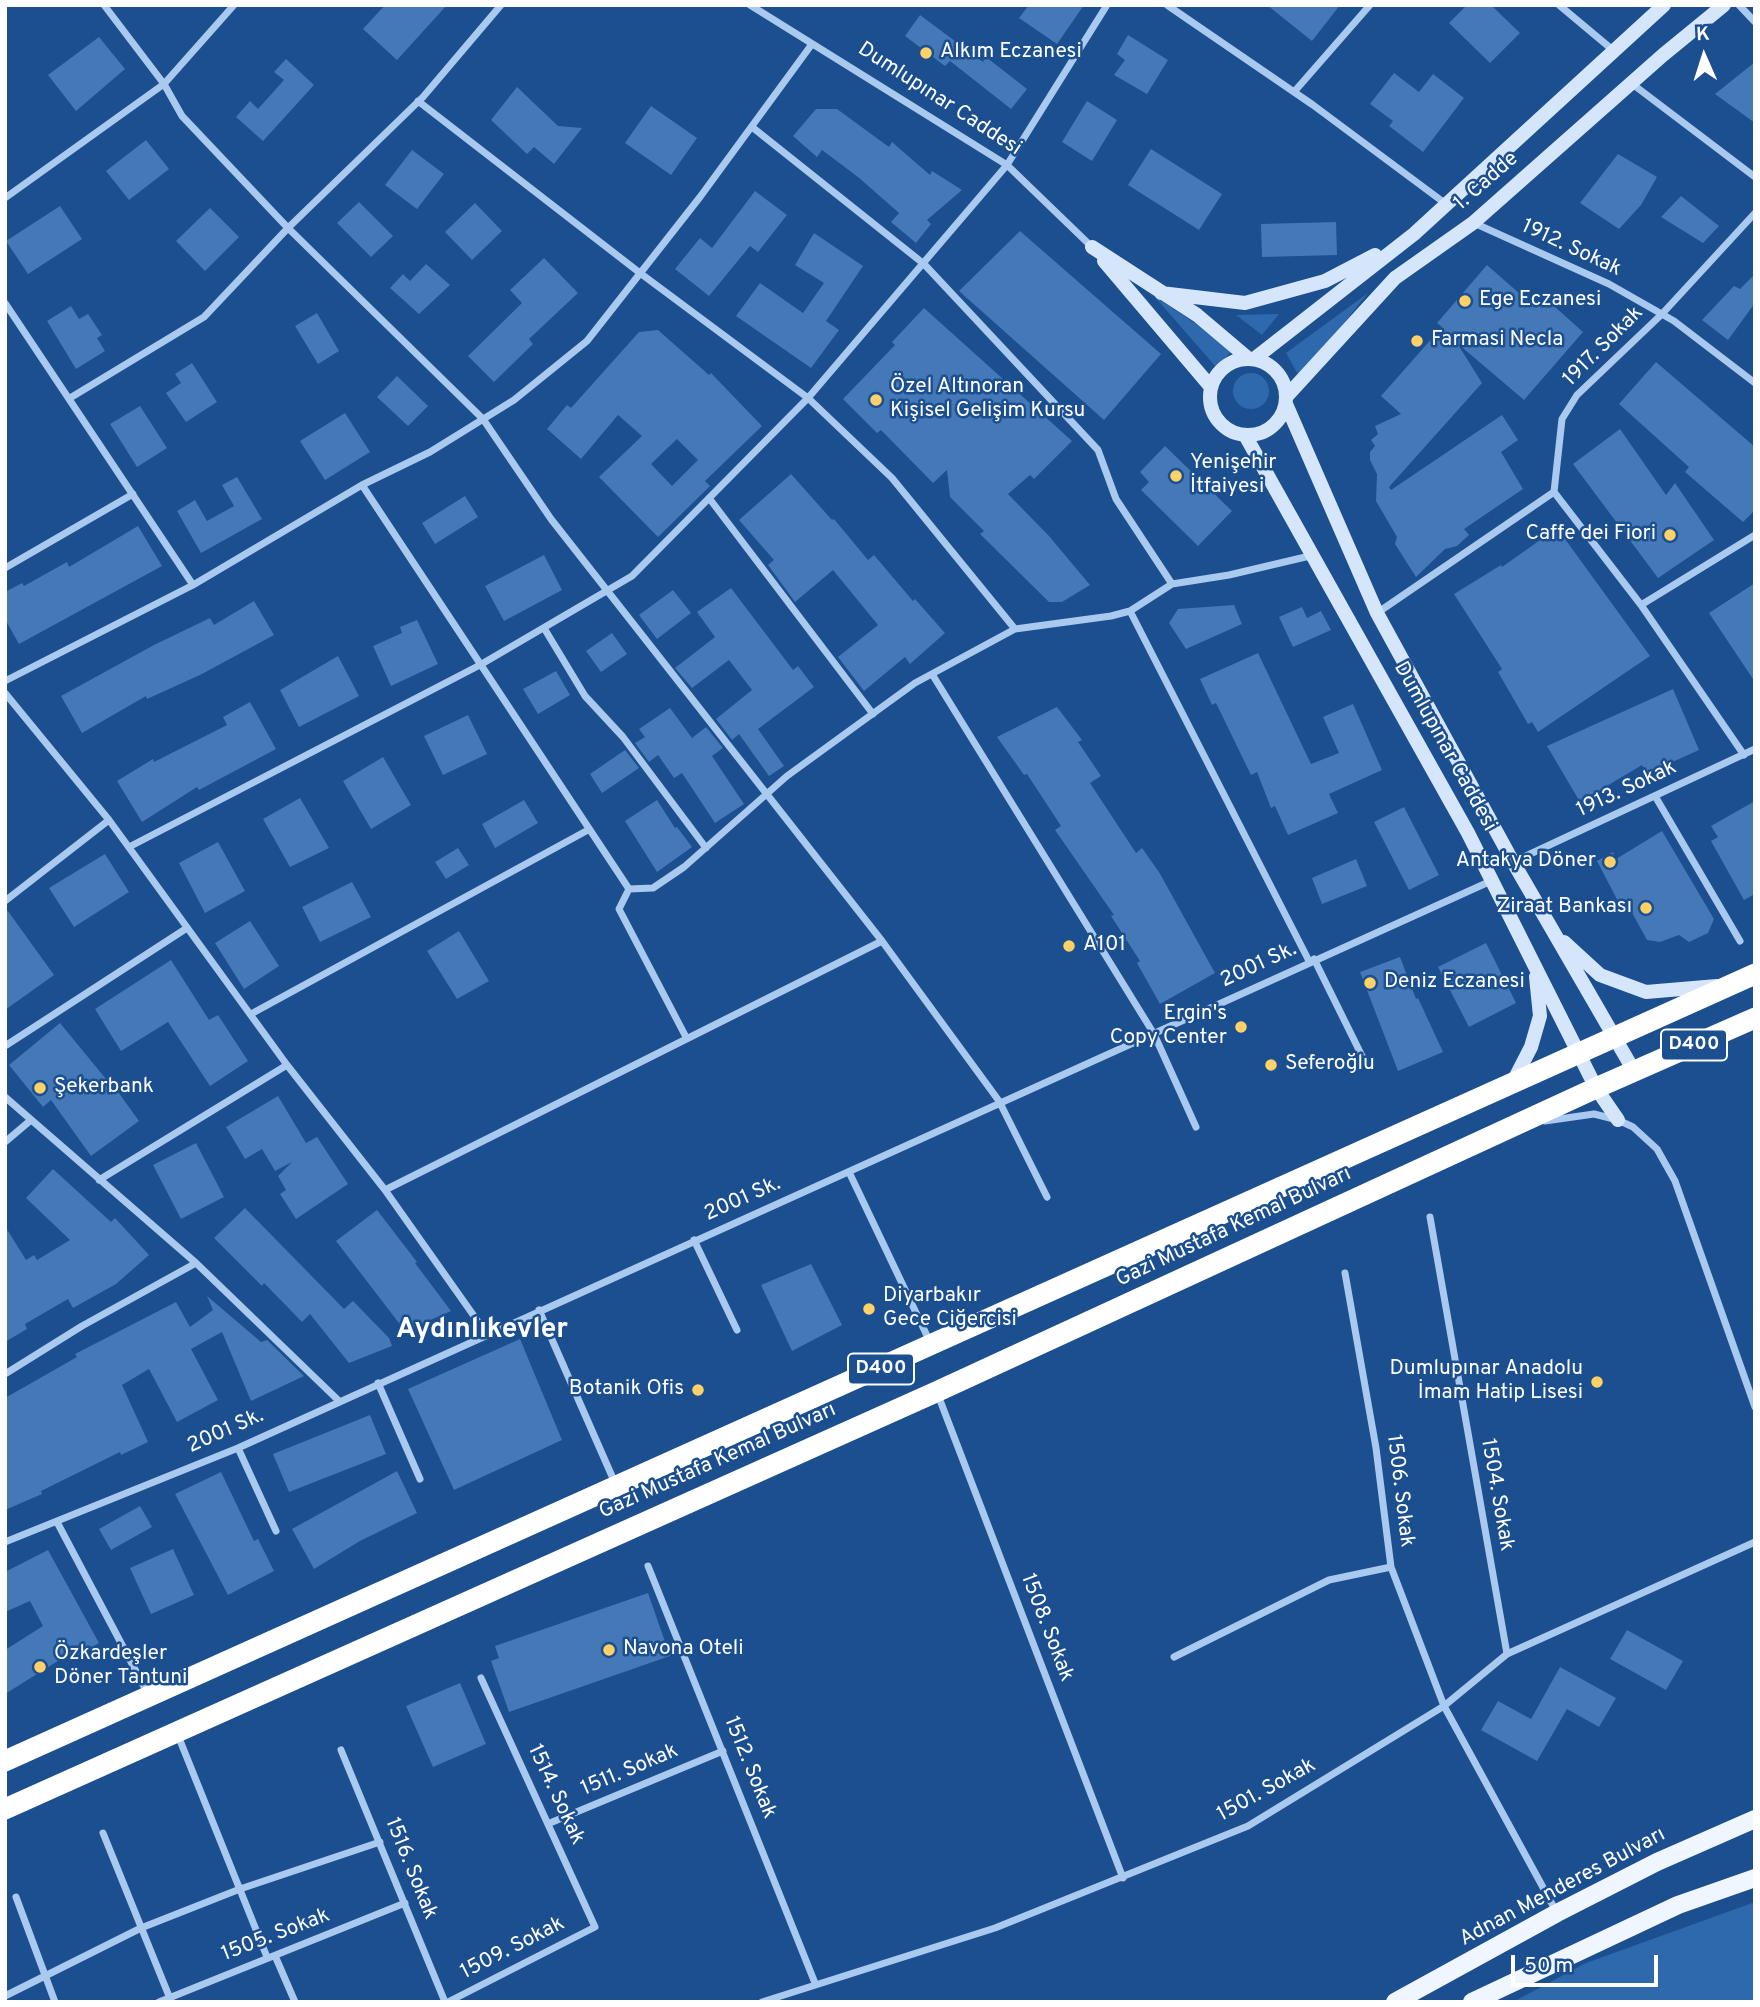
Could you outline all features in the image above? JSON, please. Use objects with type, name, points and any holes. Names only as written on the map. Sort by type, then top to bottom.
[{"type":"highway","name":"Gazi Mustafa Kemal Bulvarı","points":[[5,1761],[1755,974]]},
{"type":"highway","name":"Gazi Mustafa Kemal Bulvarı","points":[[5,1809],[936,1392],[1596,1088],[1755,1018]]},
{"type":"main road","name":"Adnan Menderes Bulvarı","points":[[1395,2002],[1557,1913],[1657,1862],[1755,1819]]},
{"type":"main road","points":[[1472,2002],[1678,1905],[1755,1878]]},
{"type":"street","points":[[104,5],[164,84],[182,116],[288,228],[483,419],[551,519],[765,796],[882,942],[999,1101],[1047,1197]]},
{"type":"street","points":[[5,198],[164,84],[234,5]]},
{"type":"street","points":[[70,398],[204,317],[288,228],[418,101],[500,5]]},
{"type":"street","name":"Dumlupınar Caddesi","points":[[750,5],[1007,165],[1092,247],[1210,386]]},
{"type":"street","points":[[129,847],[480,666],[632,576],[808,398],[1007,165],[1107,5]]},
{"type":"street","points":[[1167,5],[1294,92],[1447,204]]},
{"type":"street","points":[[1294,92],[1370,5]]},
{"type":"street","points":[[1559,5],[1614,51]]},
{"type":"street","name":"1. Cadde","points":[[1251,359],[1414,234],[1664,5]]},
{"type":"street","name":"1. Cadde","points":[[1286,400],[1395,278],[1473,223],[1724,5]]},
{"type":"street","points":[[1739,5],[1755,22]]},
{"type":"street","points":[[5,681],[193,585],[362,485],[430,452],[514,400],[587,341],[752,127],[812,44]]},
{"type":"street","points":[[1632,83],[1755,177]]},
{"type":"street","points":[[418,101],[640,273],[808,398],[892,478],[1015,629]]},
{"type":"street","points":[[752,127],[924,264],[1098,450],[1116,499],[1172,584]]},
{"type":"street","name":"1917. Sokak","points":[[1555,492],[1562,419],[1577,395],[1662,314],[1755,213]]},
{"type":"street","name":"1912. Sokak","points":[[1473,223],[1609,284],[1662,314],[1755,383]]},
{"type":"street","points":[[1161,292],[1245,303],[1325,281],[1414,234]]},
{"type":"street","name":"Dumlupınar Caddesi","points":[[1092,247],[1197,316],[1251,359]]},
{"type":"street","points":[[5,303],[193,585]]},
{"type":"street","points":[[1251,359],[1276,370],[1283,380],[1286,400],[1283,414],[1267,431],[1245,435],[1221,424],[1210,401],[1210,386],[1222,369],[1232,362],[1251,359]]},
{"type":"street","name":"Dumlupınar Caddesi","points":[[1286,400],[1377,613],[1513,862],[1634,1072]]},
{"type":"street","name":"Dumlupınar Caddesi","points":[[1245,435],[1315,555],[1468,832],[1596,1088],[1618,1120]]},
{"type":"street","points":[[362,485],[587,830],[629,889]]},
{"type":"street","points":[[1377,613],[1555,492],[1641,605],[1744,755]]},
{"type":"street","points":[[5,568],[133,494]]},
{"type":"street","points":[[709,498],[873,714]]},
{"type":"street","points":[[1641,605],[1755,535]]},
{"type":"street","points":[[629,889],[653,888],[706,848],[787,776],[873,714],[932,674],[1015,629],[1130,611],[1172,584],[1229,575],[1315,555]]},
{"type":"street","points":[[1130,611],[1362,1056]]},
{"type":"street","points":[[544,628],[585,696],[623,737],[706,848]]},
{"type":"street","points":[[932,674],[1154,1034],[1196,1127]]},
{"type":"street","points":[[5,693],[109,820],[288,1065],[385,1190],[486,1333]]},
{"type":"street","name":"1913. Sokak","points":[[1513,862],[1755,750]]},
{"type":"street","points":[[1655,796],[1740,941]]},
{"type":"street","points":[[5,901],[109,820]]},
{"type":"street","points":[[251,1014],[587,830]]},
{"type":"street","name":"2001 Sk.","points":[[5,1542],[238,1448],[486,1333],[1491,881]]},
{"type":"street","points":[[629,889],[619,909],[687,1039]]},
{"type":"street","points":[[5,1046],[187,928]]},
{"type":"street","points":[[1556,934],[1600,975],[1646,992],[1732,985]]},
{"type":"street","points":[[385,1190],[882,942]]},
{"type":"street","points":[[1513,1082],[1531,1047],[1539,1016],[1535,968]]},
{"type":"street","points":[[99,1180],[288,1065]]},
{"type":"street","points":[[5,1097],[195,1263],[338,1400]]},
{"type":"street","name":"Dumlupınar Caddesi","points":[[1513,1126],[1594,1114],[1633,1127],[1657,1149],[1675,1181],[1755,1407]]},
{"type":"street","points":[[5,1142],[31,1120]]},
{"type":"street","points":[[849,1172],[932,1346]]},
{"type":"street","name":"1504. Sokak","points":[[1430,1217],[1507,1654]]},
{"type":"street","points":[[694,1240],[737,1331]]},
{"type":"street","points":[[5,1374],[82,1326],[195,1263]]},
{"type":"street","name":"1506. Sokak","points":[[1345,1273],[1376,1448],[1391,1567],[1444,1706],[1557,1913]]},
{"type":"street","points":[[539,1310],[616,1487]]},
{"type":"street","points":[[378,1383],[421,1479]]},
{"type":"street","name":"1508. Sokak","points":[[936,1392],[1124,1878]]},
{"type":"street","points":[[238,1448],[276,1531]]},
{"type":"street","points":[[57,1522],[148,1695]]},
{"type":"street","name":"1501. Sokak","points":[[762,2002],[995,1928],[1248,1826],[1444,1706],[1507,1654],[1755,1542]]},
{"type":"street","name":"1512. Sokak","points":[[648,1566],[815,1983]]},
{"type":"street","points":[[1174,1657],[1329,1580],[1391,1567]]},
{"type":"street","name":"1514. Sokak","points":[[481,1678],[550,1823],[594,1927]]},
{"type":"street","points":[[176,1731],[267,1957]]},
{"type":"street","name":"1516. Sokak","points":[[341,1750],[446,2002]]},
{"type":"street","name":"1511. Sokak","points":[[550,1823],[723,1751]]},
{"type":"street","points":[[103,1833],[170,2000]]},
{"type":"street","points":[[5,1996],[141,1928],[240,1889],[380,1842]]},
{"type":"street","points":[[16,1897],[55,2002]]},
{"type":"street","name":"1505. Sokak","points":[[159,2002],[170,2000],[267,1957],[276,1958],[405,1903]]},
{"type":"street","name":"1509. Sokak","points":[[446,2002],[594,1927]]},
{"type":"street","points":[[276,1958],[295,2002]]},
{"type":"shaded area","points":[[1368,293],[1300,378],[1286,353]]},
{"type":"shaded area","points":[[1154,296],[1234,349],[1216,367]]},
{"type":"shaded area","points":[[1279,314],[1262,335],[1236,315]]},
{"type":"shaded area","points":[[1251,373],[1264,378],[1269,391],[1264,404],[1251,409],[1238,404],[1233,391],[1238,378]]},
{"type":"shaded area","points":[[1755,1902],[1755,2002],[1513,2002],[1586,1963]]},
{"type":"building","points":[[385,5],[447,5],[397,60],[363,29]]},
{"type":"building","points":[[1029,5],[1084,5],[1057,44],[1019,18]]},
{"type":"building","points":[[1267,5],[1340,5],[1312,41]]},
{"type":"building","points":[[1467,5],[1491,5],[1520,33],[1490,63],[1449,23]]},
{"type":"building","points":[[920,15],[983,62],[986,57],[1027,89],[1011,109],[950,61],[945,66],[905,36]]},
{"type":"building","points":[[1128,35],[1168,60],[1147,94],[1114,75],[1125,60],[1117,54]]},
{"type":"building","points":[[99,37],[125,69],[76,111],[48,75]]},
{"type":"building","points":[[286,59],[314,85],[263,141],[236,117],[250,101],[258,109],[284,80],[274,72]]},
{"type":"building","points":[[1755,62],[1755,123],[1715,94]]},
{"type":"building","points":[[1394,73],[1419,92],[1433,74],[1464,98],[1423,152],[1389,126],[1393,121],[1370,104]]},
{"type":"building","points":[[517,87],[558,126],[582,128],[554,164],[534,147],[527,154],[491,120]]},
{"type":"building","points":[[1087,101],[1117,120],[1092,161],[1062,142]]},
{"type":"building","points":[[651,106],[697,138],[671,175],[625,143]]},
{"type":"building","points":[[816,109],[837,109],[889,147],[892,142],[930,175],[932,171],[962,190],[927,220],[931,224],[916,243],[891,222],[899,213],[858,177],[822,150],[817,157],[793,136]]},
{"type":"building","points":[[146,140],[169,169],[129,200],[106,171]]},
{"type":"building","points":[[1151,149],[1222,194],[1199,230],[1128,185]]},
{"type":"building","points":[[412,150],[444,174],[417,209],[385,185]]},
{"type":"building","points":[[1618,154],[1657,177],[1641,205],[1619,229],[1580,203]]},
{"type":"building","points":[[755,191],[787,215],[758,252],[750,246],[709,296],[675,269],[700,238],[712,248]]},
{"type":"building","points":[[1681,196],[1719,226],[1703,243],[1661,217]]},
{"type":"building","points":[[359,202],[393,236],[371,257],[337,223]]},
{"type":"building","points":[[475,203],[502,231],[472,260],[445,232]]},
{"type":"building","points":[[60,206],[82,239],[28,274],[6,241]]},
{"type":"building","points":[[210,208],[239,237],[205,271],[176,241]]},
{"type":"building","points":[[1336,222],[1337,255],[1262,257],[1261,224]]},
{"type":"building","points":[[1020,231],[1161,354],[1104,420],[959,291]]},
{"type":"building","points":[[814,233],[863,266],[826,321],[839,330],[811,368],[736,316],[760,283],[803,313],[824,283],[795,265]]},
{"type":"building","points":[[544,258],[578,293],[529,339],[533,344],[494,382],[468,356],[522,303],[510,290]]},
{"type":"building","points":[[426,264],[450,285],[419,314],[390,288],[403,274],[410,281]]},
{"type":"building","points":[[1487,265],[1536,308],[1545,298],[1583,332],[1524,400],[1457,343],[1482,383],[1389,487],[1391,490],[1502,415],[1518,440],[1501,452],[1523,489],[1464,529],[1469,535],[1457,546],[1445,549],[1416,577],[1395,544],[1397,537],[1376,501],[1377,474],[1370,460],[1370,452],[1375,446],[1371,440],[1378,434],[1375,426],[1401,414],[1381,396],[1442,327],[1437,323]]},
{"type":"building","points":[[1755,274],[1755,303],[1728,340],[1702,320],[1734,286],[1740,289]]},
{"type":"building","points":[[71,306],[79,319],[88,314],[102,335],[97,338],[105,351],[76,369],[47,321]]},
{"type":"building","points":[[924,308],[1072,441],[1034,479],[1030,475],[1008,494],[1049,536],[1090,585],[1062,602],[1049,602],[980,534],[984,531],[950,497],[947,470],[933,483],[881,430],[877,433],[843,399],[895,345],[892,342]]},
{"type":"building","points":[[317,313],[339,351],[318,364],[295,326]]},
{"type":"building","points":[[658,330],[709,375],[711,373],[762,426],[705,481],[710,486],[658,537],[599,477],[642,436],[618,415],[581,459],[547,429],[567,405],[571,408],[639,332]],"holes":[[[677,439],[698,460],[672,486],[651,464]]]},
{"type":"building","points":[[1656,362],[1755,447],[1755,510],[1743,522],[1685,472],[1689,467],[1619,404]]},
{"type":"building","points":[[192,363],[217,402],[186,422],[166,393],[181,383],[175,374]]},
{"type":"building","points":[[397,376],[428,406],[408,426],[377,397]]},
{"type":"building","points":[[140,406],[167,448],[137,467],[110,424]]},
{"type":"building","points":[[345,413],[370,452],[325,480],[300,441]]},
{"type":"building","points":[[1620,429],[1666,495],[1675,483],[1714,540],[1658,578],[1573,464]]},
{"type":"building","points":[[1165,446],[1232,511],[1198,546],[1141,490],[1149,482],[1140,472]]},
{"type":"building","points":[[791,474],[868,560],[874,555],[913,601],[915,599],[945,633],[910,664],[905,657],[864,691],[838,657],[878,625],[833,570],[795,602],[768,565],[774,560],[739,520]]},
{"type":"building","points":[[237,477],[262,519],[201,553],[177,511],[195,500],[207,521],[234,506],[222,485]]},
{"type":"building","points":[[465,496],[478,517],[435,544],[422,523]]},
{"type":"building","points":[[138,526],[162,566],[19,644],[5,619],[5,592],[22,583],[24,586],[67,562],[69,567]]},
{"type":"building","points":[[1557,528],[1650,656],[1538,732],[1532,722],[1528,724],[1498,672],[1502,669],[1454,594],[1501,565],[1502,567]]},
{"type":"building","points":[[544,555],[562,590],[504,621],[485,586]]},
{"type":"building","points":[[1755,583],[1755,682],[1709,613]]},
{"type":"building","points":[[731,588],[793,670],[798,666],[814,687],[758,729],[784,766],[769,776],[739,734],[732,740],[716,719],[752,690],[729,660],[692,688],[675,668],[715,637],[697,612]]},
{"type":"building","points":[[673,590],[691,613],[657,639],[639,615]]},
{"type":"building","points":[[254,601],[274,635],[202,674],[147,699],[146,696],[82,733],[61,696],[154,645],[210,618],[214,625]]},
{"type":"building","points":[[1234,605],[1242,624],[1186,649],[1169,623],[1178,609]]},
{"type":"building","points":[[1302,607],[1307,618],[1321,611],[1331,630],[1293,647],[1279,617]]},
{"type":"building","points":[[417,620],[438,664],[391,686],[373,646],[402,633],[400,627]]},
{"type":"building","points":[[612,633],[627,654],[601,672],[586,651]]},
{"type":"building","points":[[1258,653],[1311,764],[1339,753],[1323,717],[1353,704],[1382,770],[1329,794],[1338,813],[1288,835],[1275,806],[1271,808],[1257,772],[1251,775],[1216,703],[1212,705],[1200,679]]},
{"type":"building","points":[[338,656],[359,696],[299,727],[280,690]]},
{"type":"building","points":[[556,671],[570,695],[538,714],[523,689]]},
{"type":"building","points":[[1673,689],[1699,750],[1646,774],[1642,765],[1580,802],[1547,746]]},
{"type":"building","points":[[250,702],[276,749],[199,790],[197,787],[142,822],[117,781],[153,759],[154,762],[227,725],[223,717]]},
{"type":"building","points":[[1057,707],[1082,740],[1078,742],[1101,776],[1090,783],[1136,853],[1142,848],[1159,872],[1215,973],[1160,1004],[1137,963],[1140,961],[1111,916],[1114,915],[1055,830],[1061,826],[1027,774],[1024,775],[997,737]]},
{"type":"building","points":[[670,708],[692,738],[706,727],[723,748],[712,756],[744,804],[715,823],[682,773],[674,778],[658,755],[649,762],[635,743],[645,737],[639,729]]},
{"type":"building","points":[[468,715],[487,754],[443,775],[424,736]]},
{"type":"building","points":[[625,750],[639,768],[602,793],[590,774]]},
{"type":"building","points":[[383,757],[411,805],[371,829],[343,781]]},
{"type":"building","points":[[300,798],[329,848],[290,867],[263,819]]},
{"type":"building","points":[[524,800],[538,823],[495,848],[482,824]]},
{"type":"building","points":[[657,800],[675,828],[677,827],[692,847],[657,872],[625,821]]},
{"type":"building","points":[[1755,801],[1755,894],[1744,900],[1711,841],[1718,837],[1711,826]]},
{"type":"building","points":[[1404,807],[1439,875],[1409,890],[1374,822]]},
{"type":"building","points":[[1662,831],[1714,919],[1708,933],[1689,942],[1679,935],[1660,942],[1647,940],[1630,909],[1622,909],[1597,861],[1613,852],[1616,859]]},
{"type":"building","points":[[218,842],[245,891],[205,913],[179,863]]},
{"type":"building","points":[[458,848],[469,865],[446,879],[435,862]]},
{"type":"building","points":[[105,854],[129,892],[74,927],[49,888]]},
{"type":"building","points":[[1356,859],[1367,886],[1322,904],[1312,878]]},
{"type":"building","points":[[352,882],[371,917],[320,942],[302,907]]},
{"type":"building","points":[[5,907],[54,975],[5,1010]]},
{"type":"building","points":[[250,921],[279,966],[244,989],[215,943]]},
{"type":"building","points":[[459,931],[489,981],[457,999],[427,951]]},
{"type":"building","points":[[1486,943],[1516,1003],[1469,1027],[1438,967]]},
{"type":"building","points":[[1400,957],[1416,999],[1418,998],[1443,1052],[1398,1071],[1360,972]]},
{"type":"building","points":[[171,960],[209,1020],[218,1015],[248,1061],[210,1086],[168,1022],[121,1051],[95,1009]]},
{"type":"building","points":[[60,1023],[106,1079],[108,1078],[139,1121],[91,1156],[51,1100],[43,1107],[9,1065]]},
{"type":"building","points":[[278,1096],[306,1143],[317,1137],[348,1184],[296,1219],[280,1194],[286,1190],[278,1176],[292,1162],[275,1171],[262,1149],[245,1159],[226,1127]]},
{"type":"building","points":[[196,1143],[224,1197],[181,1219],[153,1165]]},
{"type":"building","points":[[53,1169],[111,1222],[115,1218],[149,1255],[116,1284],[73,1308],[68,1299],[25,1324],[27,1329],[5,1342],[5,1226],[26,1260],[34,1255],[37,1260],[70,1240],[26,1198]]},
{"type":"building","points":[[245,1208],[344,1309],[353,1301],[389,1338],[392,1346],[349,1363],[310,1314],[302,1322],[264,1283],[262,1286],[214,1238]]},
{"type":"building","points":[[377,1210],[451,1311],[405,1331],[336,1241]]},
{"type":"building","points":[[811,1264],[842,1325],[792,1351],[761,1285]]},
{"type":"building","points":[[207,1296],[261,1342],[267,1340],[304,1376],[251,1401],[222,1332],[191,1349],[218,1400],[177,1422],[149,1369],[122,1385],[148,1442],[121,1455],[120,1452],[41,1491],[42,1494],[5,1510],[5,1398],[77,1357],[75,1354],[176,1302],[190,1327],[213,1310]]},
{"type":"building","points":[[520,1339],[562,1440],[454,1490],[408,1389]]},
{"type":"building","points":[[370,1415],[386,1454],[289,1492],[273,1454]]},
{"type":"building","points":[[397,1471],[417,1513],[360,1541],[314,1569],[292,1529]]},
{"type":"building","points":[[221,1472],[254,1541],[258,1539],[274,1571],[228,1595],[175,1494]]},
{"type":"building","points":[[140,1506],[152,1527],[111,1550],[99,1529]]},
{"type":"building","points":[[173,1549],[194,1595],[151,1614],[130,1568]]},
{"type":"building","points":[[48,1550],[99,1643],[73,1659],[69,1654],[5,1694],[5,1650],[43,1626],[30,1601],[5,1612],[5,1572]]},
{"type":"building","name":"Navona Oteli","points":[[648,1593],[670,1656],[509,1712],[491,1661],[499,1658],[495,1646]]},
{"type":"building","points":[[1627,1630],[1683,1661],[1666,1690],[1610,1659]]},
{"type":"building","points":[[1560,1667],[1616,1698],[1599,1727],[1567,1709],[1537,1761],[1481,1730],[1498,1701],[1531,1719]]},
{"type":"building","points":[[460,1683],[486,1744],[433,1767],[406,1706]]},
{"type":"place","name":"Alkım Eczanesi","points":[[926,53]]},
{"type":"place","name":"Ege Eczanesi","points":[[1465,301]]},
{"type":"place","name":"Farmasi Necla","points":[[1417,341]]},
{"type":"place","name":"Özel Altınoran Kişisel Gelişim Kursu","points":[[876,400]]},
{"type":"place","name":"Yenişehir İtfaiyesi","points":[[1176,476]]},
{"type":"place","name":"Caffe dei Fiori","points":[[1670,535]]},
{"type":"place","name":"Antakya Döner","points":[[1610,862]]},
{"type":"place","name":"Ziraat Bankası","points":[[1646,908]]},
{"type":"place","name":"A101","points":[[1069,946]]},
{"type":"place","name":"Deniz Eczanesi","points":[[1370,983]]},
{"type":"place","name":"Ergin's Copy Center","points":[[1241,1027]]},
{"type":"place","name":"Seferoğlu","points":[[1271,1065]]},
{"type":"place","name":"Şekerbank","points":[[40,1088]]},
{"type":"place","name":"Diyarbakır Gece Ciğercisi","points":[[869,1309]]},
{"type":"place","name":"Dumlupınar Anadolu İmam Hatip Lisesi","points":[[1597,1382]]},
{"type":"place","name":"Botanik Ofis","points":[[698,1390]]},
{"type":"place","name":"Navona Oteli","points":[[609,1650]]},
{"type":"place","name":"Özkardeşler Döner Tantuni","points":[[40,1667]]},
{"type":"district","name":"Aydınlıkevler","points":[[482,1331]]}]
